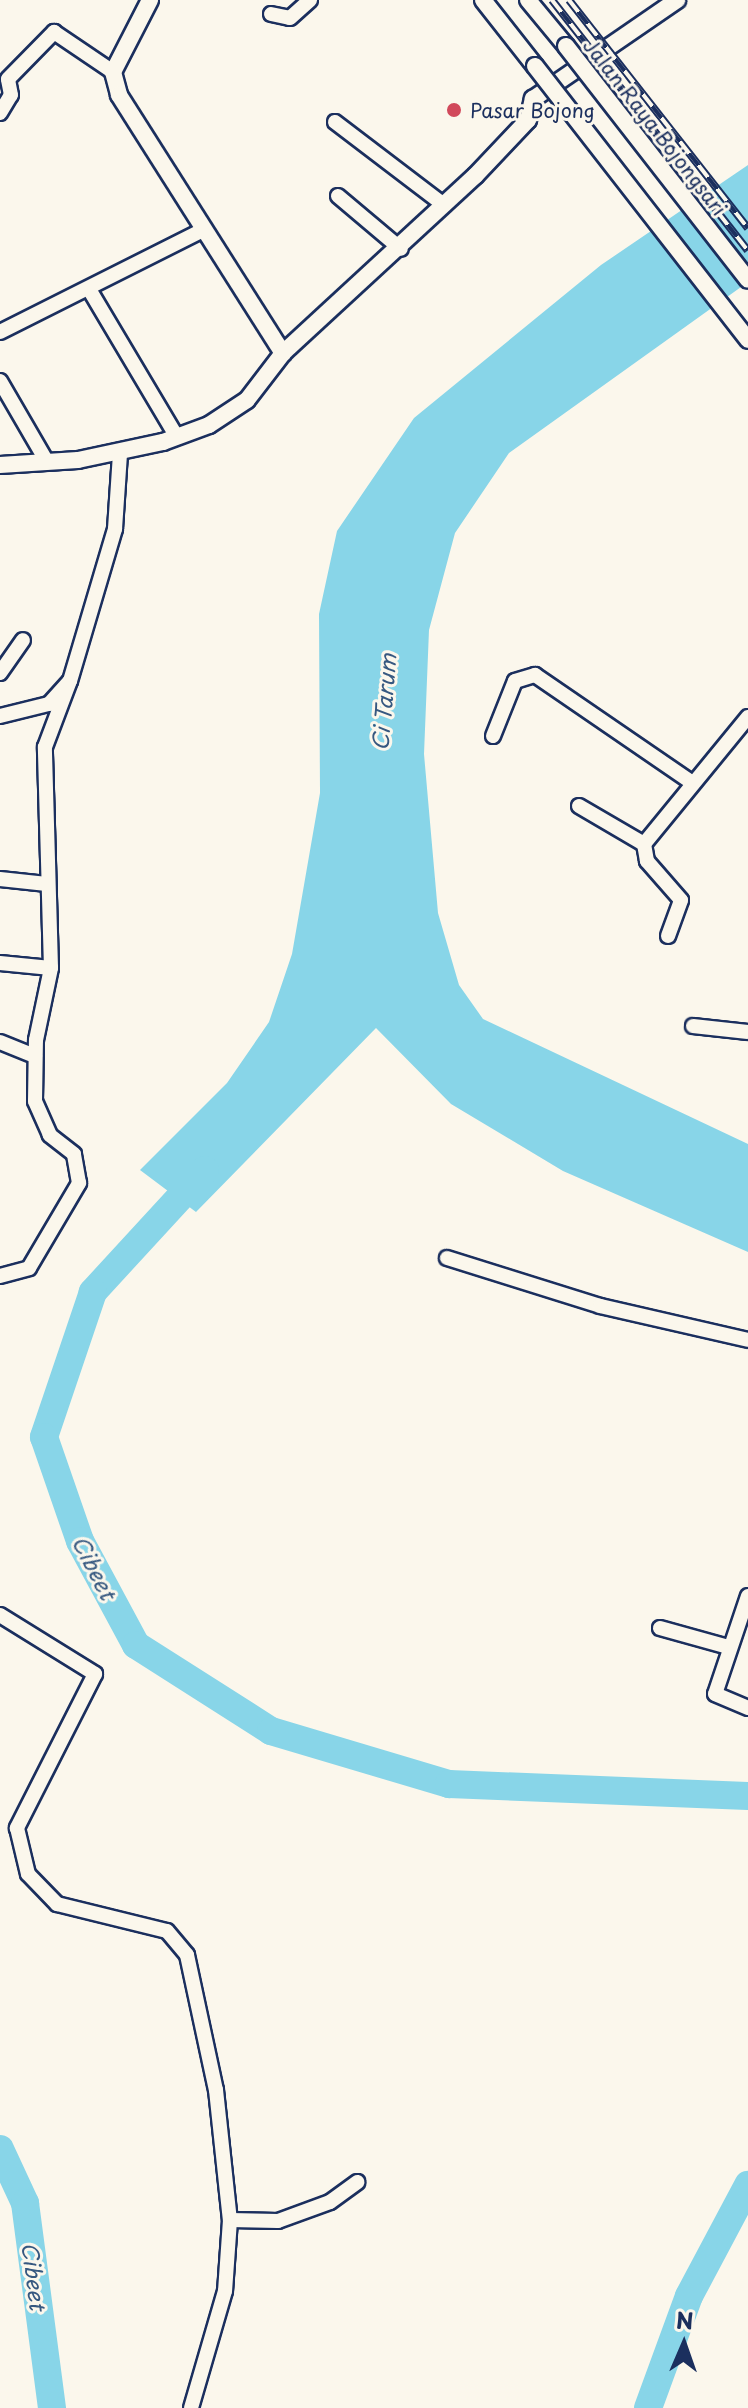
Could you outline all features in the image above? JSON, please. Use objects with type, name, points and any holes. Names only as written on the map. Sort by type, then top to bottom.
[{"type":"street","points":[[113,72],[150,0]]},
{"type":"street","points":[[271,14],[290,18],[310,0]]},
{"type":"street","points":[[483,0],[748,340]]},
{"type":"street","name":"Jalan Raya Bojongsari","points":[[528,0],[748,280]]},
{"type":"street","points":[[0,465],[120,453],[177,437],[247,400],[283,353],[401,249],[528,120],[533,99],[677,0]]},
{"type":"street","points":[[0,113],[11,95],[4,78],[54,32],[113,72],[129,115],[201,231],[283,353]]},
{"type":"street","points":[[335,122],[444,205]]},
{"type":"street","points":[[338,196],[401,249]]},
{"type":"street","points":[[0,332],[201,231]]},
{"type":"street","points":[[89,289],[177,437]]},
{"type":"street","points":[[0,381],[47,462]]},
{"type":"street","points":[[0,1276],[29,1268],[79,1183],[74,1154],[50,1135],[35,1101],[35,1056],[51,968],[45,747],[70,681],[115,529],[120,453]]},
{"type":"street","points":[[0,673],[23,640]]},
{"type":"street","points":[[493,736],[515,681],[535,675],[693,783]]},
{"type":"street","points":[[0,716],[49,704],[70,681]]},
{"type":"street","points":[[668,936],[681,900],[647,861],[644,844],[748,717]]},
{"type":"street","points":[[579,806],[644,844]]},
{"type":"street","points":[[0,879],[47,884]]},
{"type":"street","points":[[0,963],[51,968]]},
{"type":"street","points":[[693,1026],[748,1032]]},
{"type":"street","points":[[0,1042],[35,1056]]},
{"type":"street","points":[[447,1258],[600,1306],[748,1340]]},
{"type":"street","points":[[748,1596],[728,1647],[715,1697],[748,1708]]},
{"type":"street","points":[[0,1615],[95,1674],[17,1828],[21,1861],[57,1904],[179,1940],[216,2090],[230,2220],[225,2291],[191,2408]]},
{"type":"street","points":[[660,1628],[728,1647]]},
{"type":"street","points":[[230,2220],[278,2221],[317,2209],[358,2182]]},
{"type":"water","name":"Ci Tarum","points":[[748,165],[748,282],[509,453],[455,533],[429,630],[424,754],[438,913],[459,985],[483,1019],[748,1144],[748,1252],[563,1171],[451,1104],[376,1028],[196,1212],[140,1170],[227,1083],[269,1022],[292,954],[320,793],[319,614],[337,531],[414,418],[601,265]]},
{"type":"waterway","name":"Cibeet","points":[[205,1170],[93,1292],[44,1437],[80,1541],[136,1645],[271,1731],[449,1784],[748,1796]]},
{"type":"waterway","name":"Cibeet","points":[[0,2149],[25,2203],[52,2408]]},
{"type":"waterway","name":"Cibeet","points":[[648,2408],[689,2296],[748,2185]]},
{"type":"railway","points":[[552,0],[748,251]]},
{"type":"railway","points":[[569,0],[748,228]]},
{"type":"place","name":"Pasar Bojong","points":[[454,110]]}]
